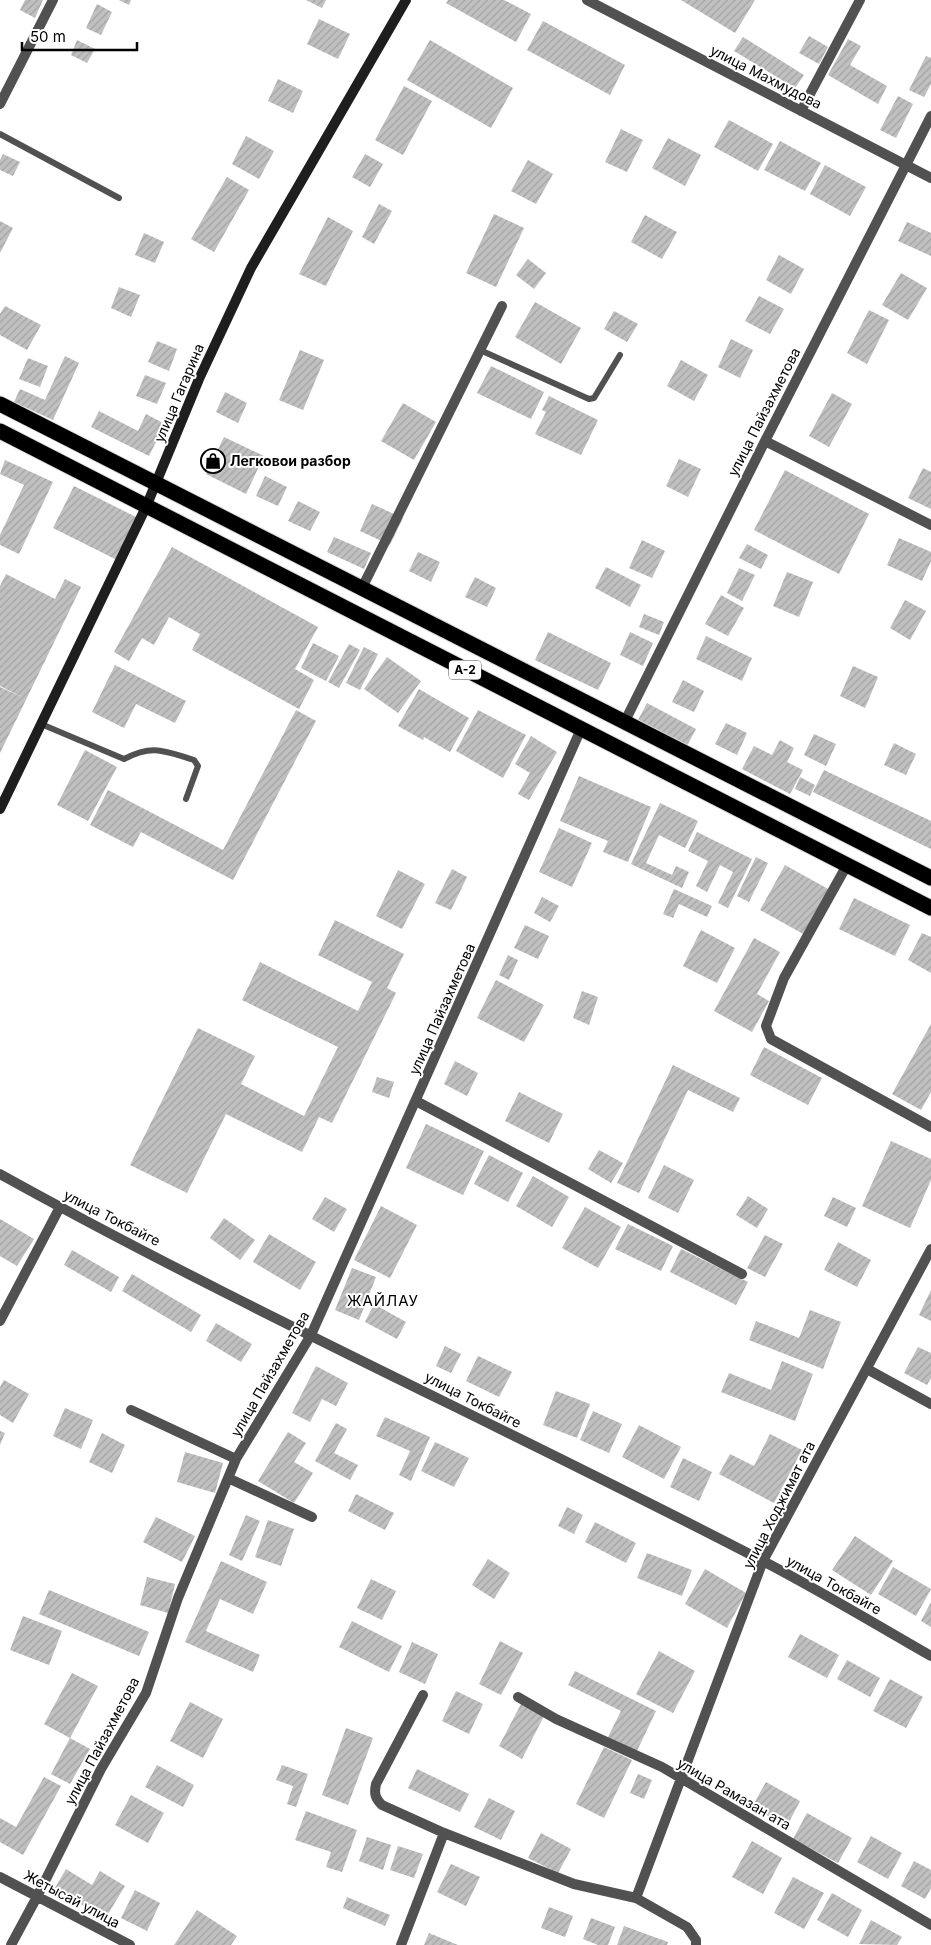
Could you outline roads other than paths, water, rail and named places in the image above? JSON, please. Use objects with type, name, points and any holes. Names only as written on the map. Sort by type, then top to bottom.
[{"type":"highway","name":"A-2","points":[[0,404],[931,878]]},
{"type":"highway","name":"A-2","points":[[0,432],[931,908]]},
{"type":"street","points":[[0,104],[53,0]]},
{"type":"street","name":"улица Гагарина","points":[[0,809],[146,507],[199,379],[251,268],[406,0]]},
{"type":"street","name":"улица Махмудова","points":[[588,0],[931,178]]},
{"type":"street","points":[[801,111],[860,0]]},
{"type":"street","name":"улица Пайзахметова","points":[[625,722],[764,441],[931,116]]},
{"type":"street","points":[[362,588],[502,306]]},
{"type":"street","points":[[764,441],[931,525]]},
{"type":"street","name":"улица Пайзахметова","points":[[11,1945],[38,1896],[101,1769],[146,1693],[178,1598],[236,1460],[311,1335],[581,729]]},
{"type":"street","points":[[846,865],[784,978],[766,1026],[771,1040],[931,1127]]},
{"type":"street","points":[[416,1101],[742,1274]]},
{"type":"street","name":"улица Токбайге","points":[[0,1174],[60,1207],[311,1335],[763,1561],[931,1656]]},
{"type":"street","points":[[0,1321],[60,1207]]},
{"type":"street","name":"улица Ходжимат ата","points":[[636,1898],[763,1561],[931,1249]]},
{"type":"street","points":[[867,1369],[931,1404]]},
{"type":"street","points":[[131,1410],[236,1460]]},
{"type":"street","points":[[228,1478],[312,1517]]},
{"type":"street","points":[[423,1695],[376,1784],[374,1793],[376,1800],[382,1806],[444,1833],[574,1884],[636,1898],[687,1927],[696,1940],[696,1945]]},
{"type":"street","name":"улица Рамазан ата","points":[[518,1697],[556,1719],[662,1767],[931,1925]]},
{"type":"street","points":[[401,1945],[444,1833]]},
{"type":"street","name":"Жетысай улица","points":[[0,1877],[130,1945]]},
{"type":"lane","points":[[0,134],[119,198]]},
{"type":"lane","points":[[480,350],[590,399],[594,398],[620,355]]},
{"type":"lane","points":[[41,724],[124,759],[137,752],[156,748],[194,760],[198,766],[186,799]]},
{"type":"place","name":"Легковои разбор","points":[[213,461]]},
{"type":"district","name":"ЖАЙЛАУ","points":[[383,1301]]}]
